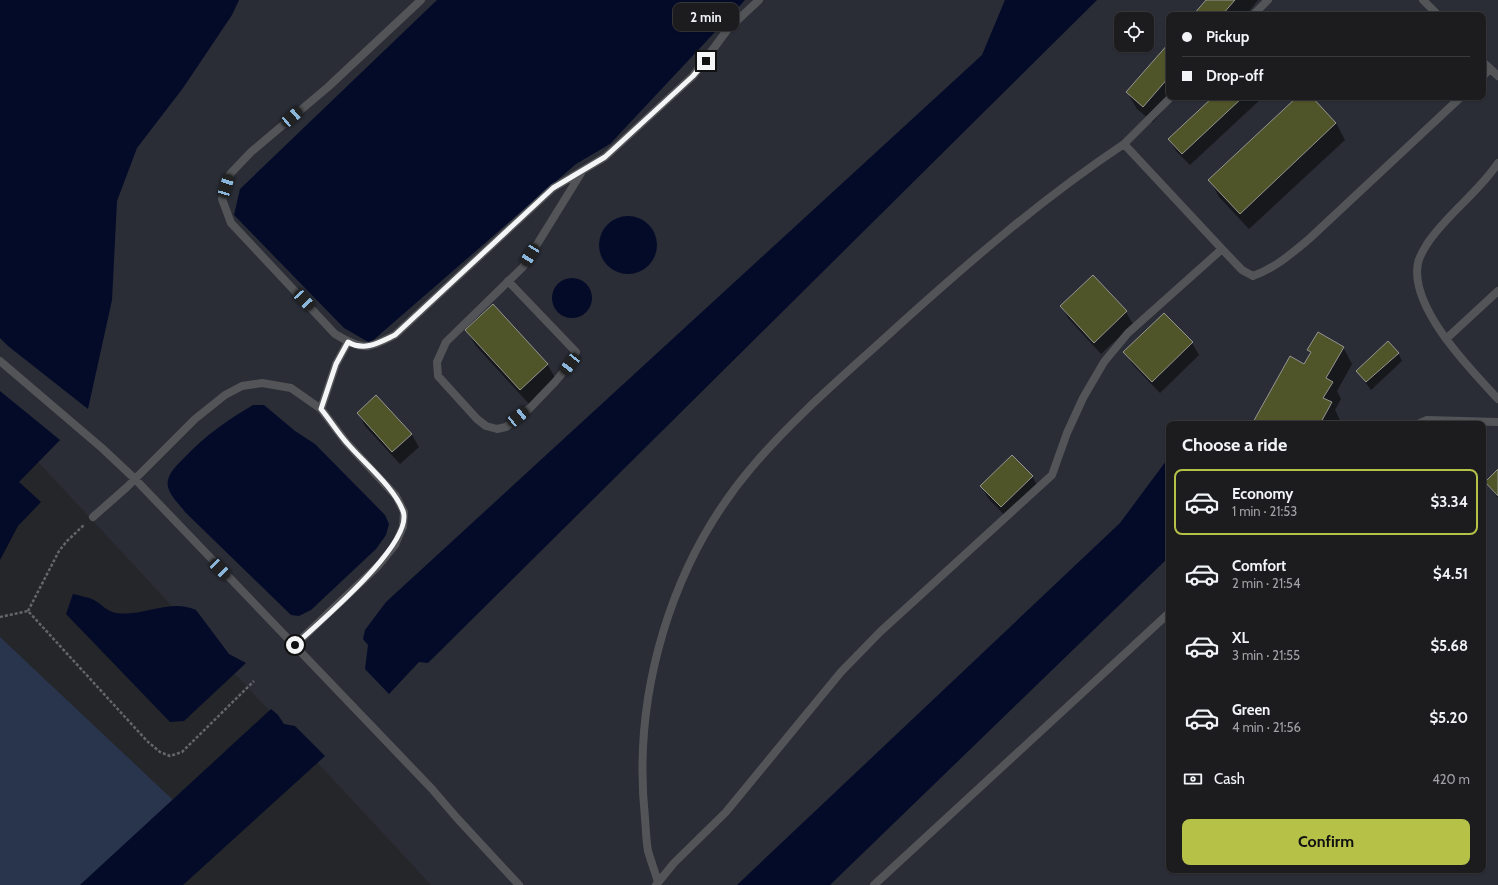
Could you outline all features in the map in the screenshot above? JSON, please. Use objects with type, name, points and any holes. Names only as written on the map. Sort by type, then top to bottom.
[{"type":"lane","points":[[421,0],[328,87],[251,152],[230,174],[222,199],[231,223],[335,334],[354,345],[371,347],[395,335],[553,188],[605,157],[693,76],[728,29],[759,0]]},
{"type":"lane","points":[[1256,12],[1268,0]]},
{"type":"lane","points":[[1423,0],[1435,12]]},
{"type":"lane","points":[[1486,65],[1498,76]]},
{"type":"lane","points":[[1486,73],[1490,69]]},
{"type":"lane","points":[[657,884],[648,851],[641,786],[649,687],[658,647],[673,604],[688,566],[705,532],[726,500],[752,467],[811,406],[995,240],[1077,175],[1124,144],[1168,100]]},
{"type":"lane","points":[[1124,144],[1242,270],[1253,276],[1269,270],[1309,239],[1458,100]]},
{"type":"lane","points":[[1498,163],[1428,244],[1418,263],[1418,280],[1423,301],[1446,339],[1498,399]]},
{"type":"lane","points":[[508,281],[576,352],[570,364],[556,382],[530,408],[506,427],[497,429],[486,426],[477,419],[438,376],[437,362],[446,342],[508,281],[523,267],[584,169]]},
{"type":"lane","points":[[657,884],[674,863],[726,812],[841,672],[897,616],[1052,475],[1067,433],[1083,398],[1104,362],[1128,333],[1222,249]]},
{"type":"lane","points":[[1446,339],[1498,291]]},
{"type":"lane","points":[[321,409],[336,364],[348,342]]},
{"type":"lane","points":[[0,361],[96,443],[135,479],[214,564],[295,645],[390,747],[432,789],[519,885]]},
{"type":"lane","points":[[92,517],[135,479],[196,419],[225,395],[242,386],[262,383],[291,388],[321,409],[346,442],[396,496],[404,512],[403,527],[395,545],[378,566],[295,645]]},
{"type":"lane","points":[[1425,421],[1462,421]]},
{"type":"lane","points":[[1486,422],[1498,422]]},
{"type":"lane","points":[[874,885],[1166,616]]},
{"type":"path","points":[[28,611],[59,551],[66,541],[92,517]]},
{"type":"path","points":[[0,617],[28,611]]},
{"type":"path","points":[[28,611],[147,741],[160,752],[170,756],[182,752],[254,681]]},
{"type":"shaded area","points":[[0,0],[1498,0],[1498,885],[431,885],[0,421]]},
{"type":"shaded area","points":[[0,0],[239,0],[232,15],[183,88],[137,148],[117,201],[112,300],[88,409],[8,346],[0,338]]},
{"type":"shaded area","points":[[437,0],[745,0],[610,144],[576,164],[370,343],[344,328],[234,215],[240,189]]},
{"type":"shaded area","points":[[1005,0],[1097,0],[428,663],[419,662],[389,694],[365,669],[368,645],[363,639],[365,630],[386,602],[982,55]]},
{"type":"shaded area","points":[[622,216],[634,216],[644,220],[653,229],[657,239],[657,251],[649,266],[634,274],[622,274],[612,270],[603,261],[599,251],[599,239],[603,229],[612,220]]},
{"type":"shaded area","points":[[572,278],[583,281],[589,287],[592,298],[589,309],[583,315],[572,318],[561,315],[555,309],[552,298],[555,287],[561,281]]},
{"type":"shaded area","points":[[0,391],[60,440],[19,482],[41,502],[18,526],[0,560]]},
{"type":"shaded area","points":[[253,405],[264,405],[295,431],[315,444],[385,515],[389,524],[386,535],[376,549],[311,610],[299,616],[291,615],[185,512],[170,493],[169,489],[168,480],[170,474],[200,442]]},
{"type":"shaded area","points":[[1166,461],[1166,560],[830,885],[737,885],[1120,523]]},
{"type":"shaded area","points":[[73,594],[92,599],[107,610],[116,613],[136,613],[177,606],[196,610],[229,654],[246,663],[184,721],[170,722],[66,614]]},
{"type":"shaded area","points":[[0,637],[173,800],[80,885],[0,885]]},
{"type":"shaded area","points":[[271,709],[278,715],[284,724],[295,726],[325,756],[183,885],[80,885]]},
{"type":"building","points":[[1206,0],[1235,0],[1225,12],[1196,12]]},
{"type":"building","points":[[1166,46],[1166,80],[1143,107],[1126,92]]},
{"type":"building","points":[[1210,100],[1240,100],[1182,154],[1168,139]]},
{"type":"building","points":[[1294,100],[1315,100],[1336,123],[1240,214],[1208,180]]},
{"type":"building","points":[[1093,275],[1127,311],[1094,343],[1060,306]]},
{"type":"building","points":[[493,304],[548,364],[520,390],[465,330]]},
{"type":"building","points":[[1164,313],[1193,342],[1152,382],[1123,352]]},
{"type":"building","points":[[1318,332],[1344,347],[1326,378],[1333,382],[1323,398],[1332,402],[1322,421],[1254,421],[1290,356],[1304,364],[1311,352],[1307,350]]},
{"type":"building","points":[[1388,341],[1399,353],[1366,382],[1356,371]]},
{"type":"building","points":[[376,395],[412,434],[392,452],[357,413]]},
{"type":"building","points":[[1012,455],[1033,476],[1001,507],[980,486]]},
{"type":"building","points":[[1498,469],[1498,496],[1486,483],[1486,481]]},
{"type":"route","points":[[295,645],[378,566],[395,545],[403,527],[404,512],[396,496],[346,442],[321,409],[336,364],[348,342],[354,345],[371,347],[395,335],[553,188],[605,157],[693,76],[706,61]]}]
